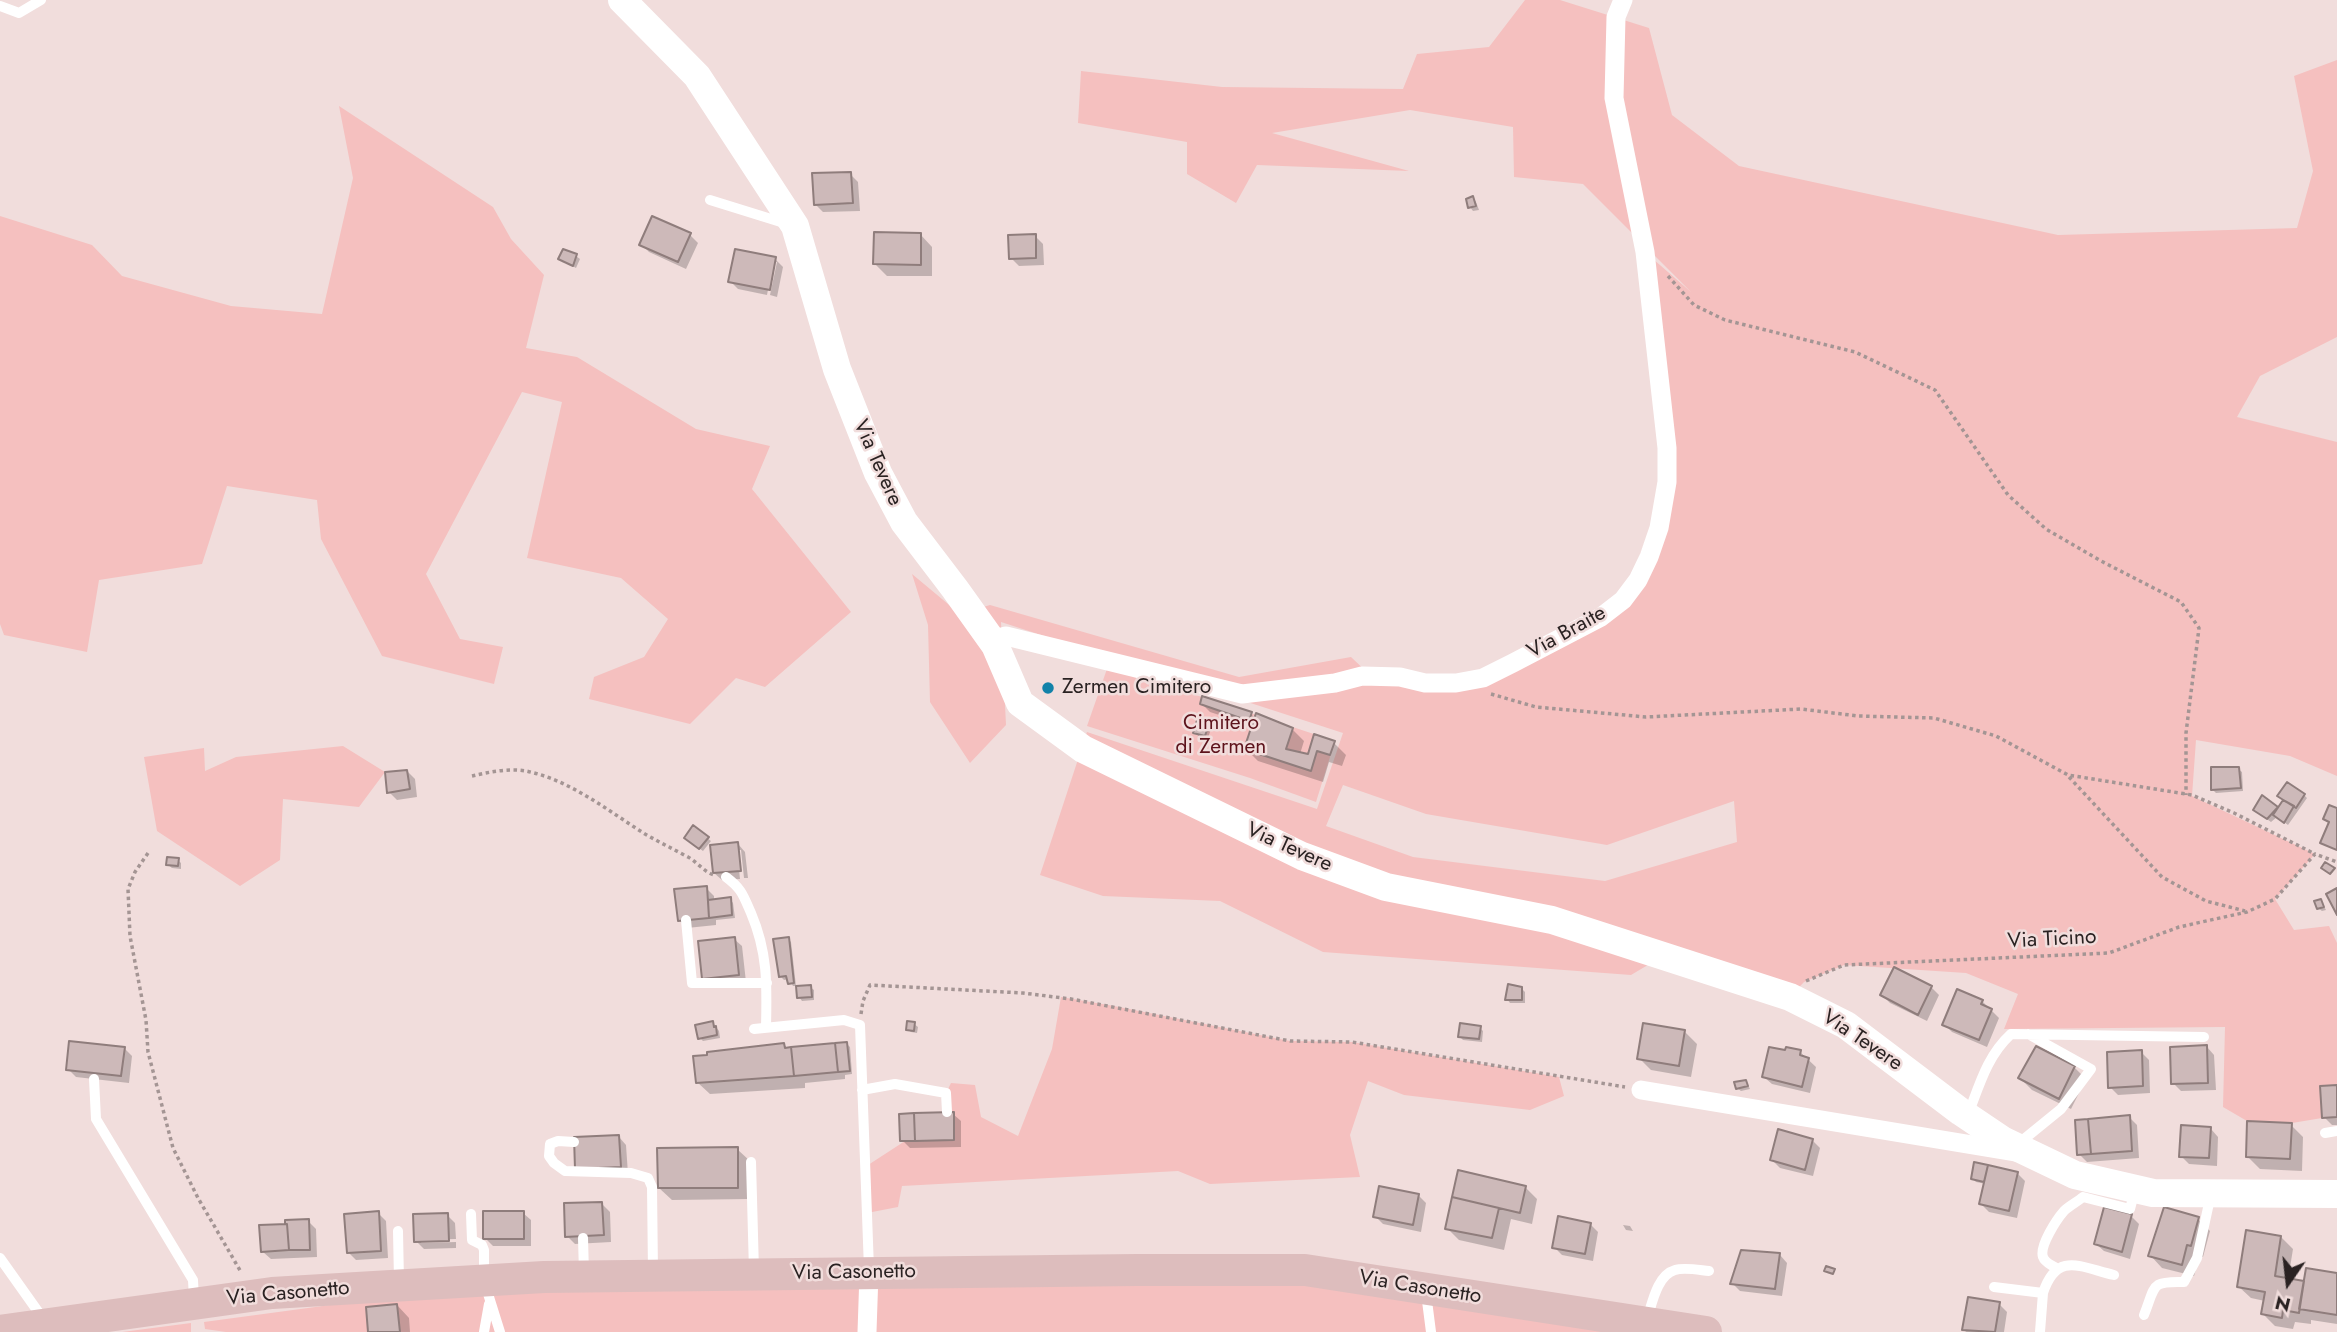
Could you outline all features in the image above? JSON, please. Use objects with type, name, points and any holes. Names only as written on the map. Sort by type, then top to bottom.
[{"type":"main road","name":"Via Tevere","points":[[622,0],[697,76],[795,226],[836,369],[878,473],[904,522],[991,640],[1020,703],[1083,749],[1302,856],[1385,887],[1552,920],[1790,997],[1846,1025],[1967,1116],[2025,1151],[2075,1175],[2153,1194],[2337,1194]]},
{"type":"main road","name":"Via Casonetto","points":[[0,1331],[119,1318],[194,1303],[255,1295],[400,1286],[487,1290],[584,1277],[1305,1270],[1706,1332]]},
{"type":"street","name":"Via Braite","points":[[991,640],[1006,636],[1242,694],[1335,683],[1362,676],[1400,677],[1424,683],[1457,683],[1483,678],[1601,617],[1623,600],[1649,557],[1659,528],[1667,482],[1667,447],[1645,252],[1614,98],[1616,17],[1623,0]]},
{"type":"street","points":[[1641,1090],[2025,1151]]},
{"type":"street","points":[[867,1332],[869,1273]]},
{"type":"lane","points":[[0,6],[19,13],[40,0]]},
{"type":"lane","points":[[710,200],[795,226]]},
{"type":"lane","points":[[726,877],[739,887],[760,934],[767,969],[766,1028]]},
{"type":"lane","points":[[687,920],[692,983],[766,983]]},
{"type":"lane","points":[[754,1029],[844,1020],[860,1025],[869,1273]]},
{"type":"lane","points":[[1967,1116],[1991,1057],[2011,1034],[2204,1037]]},
{"type":"lane","points":[[2025,1151],[2091,1069],[2028,1034]]},
{"type":"lane","points":[[94,1079],[96,1119],[193,1280],[194,1303]]},
{"type":"lane","points":[[862,1090],[895,1084],[946,1093],[947,1112]]},
{"type":"lane","points":[[2325,1133],[2337,1131]]},
{"type":"lane","points":[[574,1142],[558,1141],[550,1144],[549,1156],[565,1171],[631,1173],[648,1178],[652,1187],[653,1276]]},
{"type":"lane","points":[[751,1162],[754,1275]]},
{"type":"lane","points":[[2056,1268],[2046,1262],[2043,1251],[2048,1235],[2065,1210],[2083,1197],[2130,1209],[2135,1189]]},
{"type":"lane","points":[[2144,1315],[2155,1286],[2163,1281],[2184,1282],[2197,1258],[2211,1194]]},
{"type":"lane","points":[[471,1214],[472,1240],[482,1245],[484,1250],[487,1290],[484,1332]]},
{"type":"lane","points":[[398,1231],[400,1286]]},
{"type":"lane","points":[[583,1238],[584,1277]]},
{"type":"lane","points":[[0,1258],[45,1328]]},
{"type":"lane","points":[[2040,1332],[2043,1293],[2056,1268],[2069,1265],[2114,1275]]},
{"type":"lane","points":[[1646,1323],[1653,1297],[1664,1276],[1675,1269],[1709,1271]]},
{"type":"lane","points":[[1994,1287],[2043,1293]]},
{"type":"lane","points":[[1426,1289],[1431,1332]]},
{"type":"lane","points":[[487,1290],[500,1332]]},
{"type":"path","points":[[1645,252],[1694,305],[1724,320],[1855,352],[1935,390],[2008,495],[2046,529],[2181,602],[2199,628],[2186,733],[2186,795]]},
{"type":"path","points":[[1457,683],[1536,707],[1646,717],[1801,709],[1858,716],[1934,718],[1996,736],[2068,775],[2186,795],[2234,813],[2337,862]]},
{"type":"path","points":[[472,776],[524,770],[558,781],[648,836],[696,861],[710,875],[726,877]]},
{"type":"path","points":[[2068,775],[2162,877],[2206,901],[2247,912]]},
{"type":"path","points":[[148,853],[135,872],[128,889],[130,936],[146,1020],[148,1052],[173,1148],[198,1198],[255,1295]]},
{"type":"path","name":"Via Ticino","points":[[1790,997],[1804,982],[1844,965],[2109,953],[2179,927],[2247,912],[2275,899],[2315,853]]},
{"type":"path","points":[[860,1025],[863,1001],[870,985],[1023,993],[1114,1006],[1290,1041],[1352,1042],[1641,1090]]},
{"type":"green space","points":[[1525,0],[1560,0],[1649,28],[1672,115],[1739,166],[2058,235],[2297,228],[2313,171],[2294,76],[2337,60],[2337,337],[2260,376],[2237,417],[2337,442],[2337,776],[2290,756],[2196,740],[2192,796],[2315,854],[2275,899],[2294,930],[2329,926],[2337,943],[2337,1085],[2322,1118],[2292,1123],[2247,1121],[2223,1107],[2225,1027],[2004,1029],[2018,994],[1966,973],[1844,965],[1804,982],[1790,997],[1663,956],[1631,975],[1323,952],[1220,901],[1103,896],[1040,875],[1087,732],[1317,809],[1343,733],[1001,622],[1006,725],[970,763],[930,702],[928,625],[912,574],[960,614],[990,605],[1239,677],[1351,657],[1371,676],[1456,683],[1623,600],[1667,482],[1645,252],[1691,292],[1583,184],[1514,177],[1513,127],[1410,110],[1272,133],[1409,171],[1257,165],[1236,203],[1187,174],[1187,142],[1078,123],[1081,71],[1222,87],[1403,89],[1417,54],[1489,47]],"holes":[[[1343,785],[1426,814],[1607,845],[1734,801],[1737,842],[1605,881],[1413,857],[1326,826]]]},
{"type":"green space","points":[[339,106],[493,207],[511,239],[544,275],[526,348],[577,357],[696,429],[770,446],[752,489],[851,612],[765,687],[736,678],[690,724],[589,699],[594,677],[644,657],[668,619],[621,578],[527,558],[562,402],[522,392],[426,574],[460,639],[503,647],[494,684],[382,656],[321,539],[317,500],[227,486],[202,564],[99,580],[87,652],[4,635],[0,624],[0,216],[92,245],[122,276],[231,306],[322,314],[353,178]]},
{"type":"green space","name":"Cimitero di Zermen","points":[[1108,666],[1335,741],[1316,802],[1087,726]]},
{"type":"green space","points":[[343,746],[385,772],[359,807],[283,799],[280,860],[240,886],[157,831],[144,757],[204,748],[205,771],[236,757]]},
{"type":"green space","points":[[1061,997],[1290,1041],[1352,1042],[1559,1077],[1564,1096],[1530,1110],[1404,1095],[1368,1081],[1350,1135],[1360,1177],[1210,1184],[1178,1171],[902,1186],[898,1207],[867,1213],[865,1167],[905,1141],[954,1140],[954,1112],[947,1112],[946,1093],[951,1083],[975,1085],[981,1117],[1018,1136],[1052,1049]]},
{"type":"green space","points":[[1207,1270],[1635,1332],[226,1332],[205,1329],[204,1322],[345,1303],[497,1291]]},
{"type":"green space","points":[[191,1323],[191,1332],[122,1332]]},
{"type":"building","points":[[851,172],[853,203],[814,205],[812,173]]},
{"type":"building","points":[[1473,196],[1476,206],[1468,208],[1466,199]]},
{"type":"building","points":[[652,216],[691,233],[678,262],[639,245]]},
{"type":"building","points":[[874,232],[921,233],[921,265],[873,264]]},
{"type":"building","points":[[1036,234],[1036,258],[1009,259],[1008,235]]},
{"type":"building","points":[[563,249],[577,254],[573,266],[558,259]]},
{"type":"building","points":[[735,249],[776,257],[770,290],[728,282]]},
{"type":"building","points":[[1202,696],[1252,712],[1249,721],[1200,704]]},
{"type":"building","points":[[1256,713],[1293,728],[1286,749],[1308,754],[1314,734],[1335,741],[1330,755],[1317,751],[1311,771],[1244,749]]},
{"type":"building","points":[[1197,720],[1209,724],[1205,736],[1193,733]]},
{"type":"building","points":[[2211,767],[2239,767],[2241,788],[2211,790]]},
{"type":"building","points":[[407,770],[410,789],[387,793],[385,772]]},
{"type":"building","points":[[2287,782],[2305,794],[2296,808],[2277,796]]},
{"type":"building","points":[[2262,795],[2278,807],[2267,819],[2253,810]]},
{"type":"building","points":[[2283,800],[2294,806],[2284,823],[2273,815]]},
{"type":"building","points":[[2329,805],[2337,808],[2337,850],[2320,843],[2329,822],[2323,819]]},
{"type":"building","points":[[693,825],[709,837],[699,849],[684,838]]},
{"type":"building","points":[[738,842],[741,871],[713,873],[710,845]]},
{"type":"building","points":[[167,857],[179,858],[178,866],[166,865]]},
{"type":"building","points":[[2325,862],[2335,868],[2330,874],[2321,868]]},
{"type":"building","points":[[707,886],[709,918],[678,921],[674,889]]},
{"type":"building","points":[[2337,888],[2337,915],[2326,894]]},
{"type":"building","points":[[731,897],[732,915],[709,918],[708,900]]},
{"type":"building","points":[[2321,899],[2324,907],[2317,909],[2314,901]]},
{"type":"building","points":[[735,937],[739,975],[702,979],[698,941]]},
{"type":"building","points":[[789,937],[794,983],[788,984],[786,976],[779,977],[773,939]]},
{"type":"building","points":[[1894,967],[1932,986],[1918,1015],[1880,995]]},
{"type":"building","points":[[1508,984],[1522,987],[1522,1000],[1505,1000]]},
{"type":"building","points":[[811,985],[812,997],[797,998],[796,986]]},
{"type":"building","points":[[1957,989],[1983,1000],[1981,1004],[1992,1009],[1979,1040],[1942,1025]]},
{"type":"building","points":[[713,1021],[717,1035],[698,1039],[695,1025]]},
{"type":"building","points":[[907,1021],[915,1022],[914,1031],[906,1030]]},
{"type":"building","points":[[1460,1023],[1481,1026],[1479,1039],[1458,1037]]},
{"type":"building","points":[[1643,1023],[1685,1030],[1679,1066],[1637,1059]]},
{"type":"building","points":[[69,1041],[125,1047],[121,1076],[66,1070]]},
{"type":"building","points":[[847,1042],[850,1071],[838,1072],[835,1043]]},
{"type":"building","points":[[784,1043],[785,1048],[791,1047],[794,1076],[696,1083],[693,1056]]},
{"type":"building","points":[[835,1043],[838,1072],[794,1076],[791,1047]]},
{"type":"building","points":[[2207,1045],[2208,1083],[2171,1084],[2170,1047]]},
{"type":"building","points":[[2036,1046],[2075,1066],[2059,1099],[2018,1078]]},
{"type":"building","points":[[1769,1047],[1801,1050],[1800,1055],[1809,1058],[1802,1087],[1762,1077]]},
{"type":"building","points":[[2142,1050],[2143,1086],[2108,1088],[2107,1052]]},
{"type":"building","points":[[1746,1080],[1748,1086],[1736,1089],[1734,1082]]},
{"type":"building","points":[[2337,1085],[2337,1117],[2322,1118],[2320,1086]]},
{"type":"building","points":[[954,1112],[954,1140],[915,1141],[914,1113]]},
{"type":"building","points":[[914,1113],[915,1141],[900,1141],[899,1114]]},
{"type":"building","points":[[2130,1115],[2132,1151],[2091,1154],[2088,1119]]},
{"type":"building","points":[[2088,1119],[2091,1154],[2077,1155],[2075,1120]]},
{"type":"building","points":[[2247,1121],[2292,1123],[2290,1159],[2246,1157]]},
{"type":"building","points":[[2181,1125],[2211,1127],[2209,1158],[2179,1157]]},
{"type":"building","points":[[1778,1129],[1813,1139],[1805,1170],[1770,1160]]},
{"type":"building","points":[[619,1135],[621,1167],[575,1169],[574,1137]]},
{"type":"building","points":[[738,1147],[738,1188],[658,1188],[657,1148]]},
{"type":"building","points":[[1974,1162],[1988,1165],[1984,1182],[1971,1179]]},
{"type":"building","points":[[1988,1165],[2018,1172],[2009,1211],[1979,1204]]},
{"type":"building","points":[[1458,1170],[1526,1186],[1520,1213],[1452,1197]]},
{"type":"building","points":[[1379,1186],[1419,1194],[1413,1225],[1373,1217]]},
{"type":"building","points":[[1452,1197],[1499,1208],[1492,1238],[1445,1229]]},
{"type":"building","points":[[602,1202],[604,1235],[565,1237],[564,1203]]},
{"type":"building","points":[[2104,1207],[2132,1214],[2122,1252],[2094,1244]]},
{"type":"building","points":[[2164,1207],[2199,1217],[2191,1246],[2187,1245],[2182,1265],[2148,1256]]},
{"type":"building","points":[[379,1211],[381,1251],[347,1253],[344,1214]]},
{"type":"building","points":[[483,1211],[524,1211],[524,1239],[483,1239]]},
{"type":"building","points":[[448,1213],[449,1241],[414,1242],[413,1214]]},
{"type":"building","points":[[1558,1216],[1591,1223],[1585,1254],[1552,1248]]},
{"type":"building","points":[[309,1219],[310,1250],[289,1250],[285,1220]]},
{"type":"building","points":[[287,1224],[289,1250],[261,1252],[259,1225]]},
{"type":"building","points":[[2246,1230],[2281,1236],[2275,1276],[2304,1281],[2299,1313],[2283,1310],[2282,1318],[2261,1314],[2265,1292],[2237,1287]]},
{"type":"building","points":[[1741,1250],[1780,1253],[1775,1289],[1730,1284]]},
{"type":"building","points":[[1826,1266],[1835,1269],[1833,1274],[1824,1271]]},
{"type":"building","points":[[2306,1268],[2337,1273],[2337,1315],[2299,1309]]},
{"type":"building","points":[[1968,1297],[2000,1302],[1995,1332],[1962,1330]]},
{"type":"building","points":[[397,1304],[400,1332],[368,1332],[366,1307]]},
{"type":"place","name":"Zermen Cimitero","points":[[1048,688]]}]
